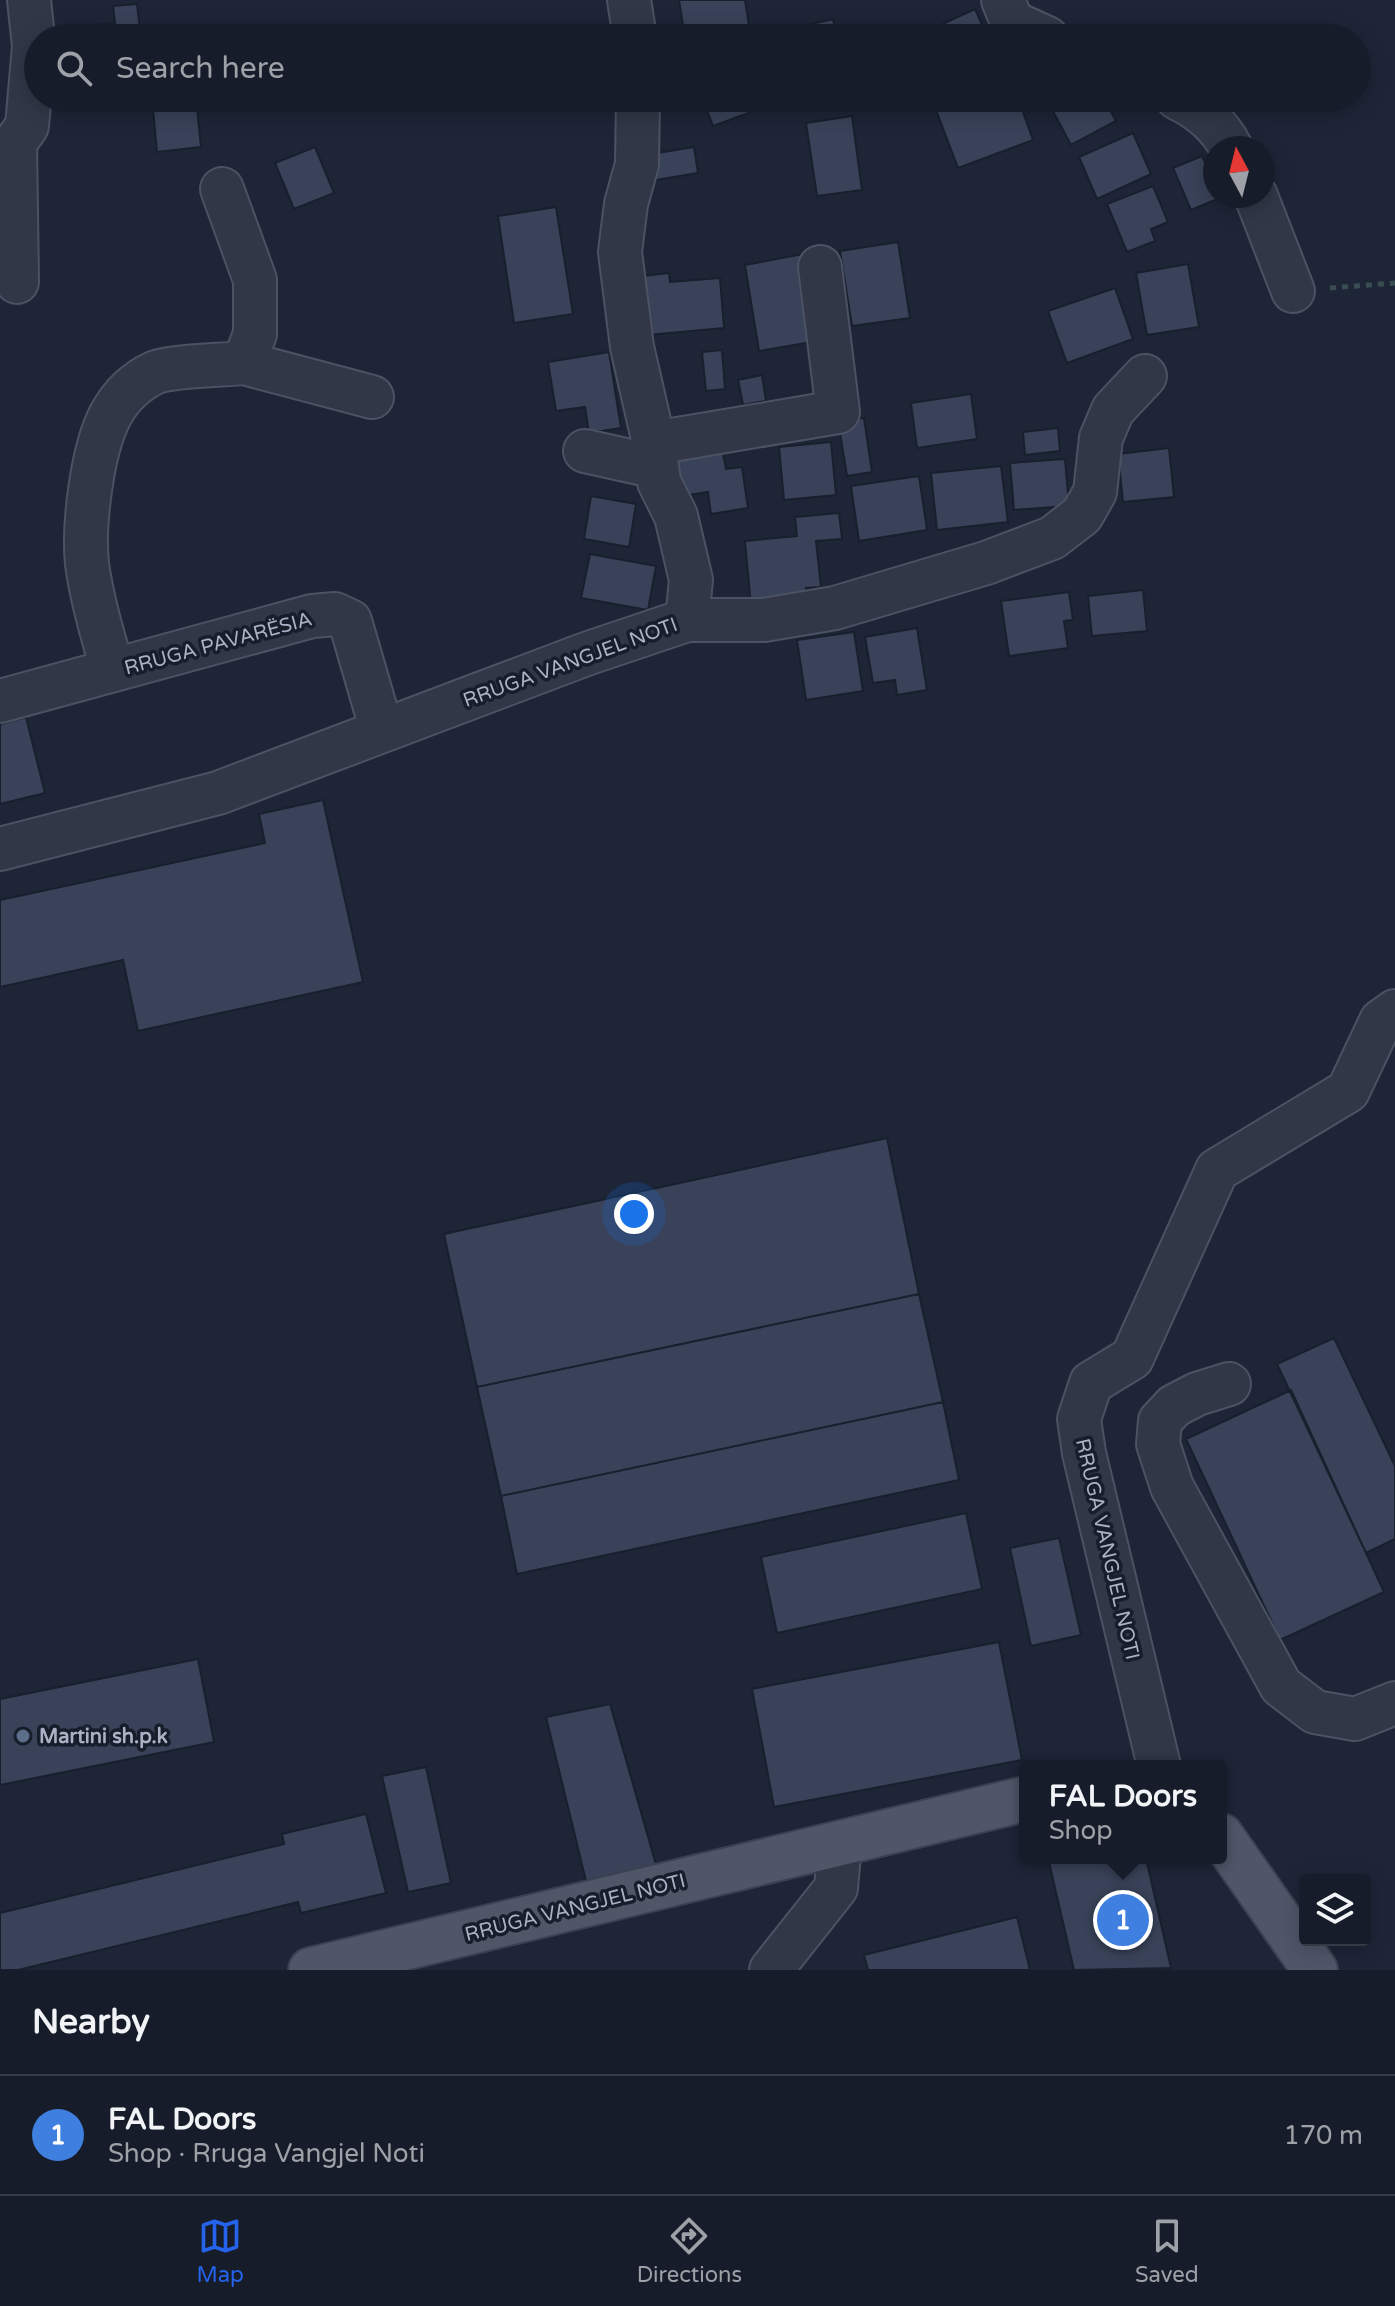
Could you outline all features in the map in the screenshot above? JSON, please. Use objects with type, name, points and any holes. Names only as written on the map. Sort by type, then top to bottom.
[{"type":"main road","name":"RRUGA VANGJEL NOTI","points":[[311,1970],[1019,1800]]},
{"type":"main road","points":[[1227,1845],[1315,1970]]},
{"type":"street","points":[[29,0],[32,24]]},
{"type":"street","points":[[1003,0],[1012,22],[1016,24]]},
{"type":"street","points":[[17,282],[14,126],[24,86]]},
{"type":"street","points":[[638,112],[637,164],[626,204],[620,252],[632,347],[659,482],[676,516],[691,580],[687,620]]},
{"type":"street","points":[[1201,112],[1225,136]]},
{"type":"street","points":[[222,189],[255,280],[255,334],[244,363]]},
{"type":"street","points":[[1261,208],[1293,291]]},
{"type":"street","points":[[585,451],[656,455],[838,412],[820,267]]},
{"type":"street","name":"RRUGA PAVARËSIA","points":[[113,670],[94,605],[87,560],[87,525],[99,446],[111,414],[133,384],[158,370],[244,363],[372,397]]},
{"type":"street","name":"RRUGA VANGJEL NOTI","points":[[0,849],[218,793],[586,654],[687,620],[764,620],[835,608],[986,563],[1052,538],[1082,515],[1095,492],[1101,438],[1113,410],[1145,376]]},
{"type":"street","name":"RRUGA PAVARËSIA","points":[[0,701],[312,616],[335,614],[350,621],[382,731]]},
{"type":"street","name":"RRUGA VANGJEL NOTI","points":[[1158,1760],[1084,1453],[1079,1419],[1091,1383],[1132,1358],[1217,1170],[1348,1091],[1388,1016]]},
{"type":"street","points":[[1229,1384],[1197,1394],[1174,1406],[1160,1421],[1158,1444],[1172,1487],[1281,1686],[1315,1712],[1355,1719],[1395,1703]]},
{"type":"street","points":[[771,1970],[836,1888],[840,1843]]},
{"type":"path","points":[[1293,291],[1395,283]]},
{"type":"building","points":[[679,0],[745,0],[749,24],[683,24]]},
{"type":"building","points":[[137,4],[139,24],[104,24],[115,23],[113,6]]},
{"type":"building","points":[[975,9],[982,24],[942,24]]},
{"type":"building","points":[[833,19],[834,24],[812,24]]},
{"type":"building","points":[[153,112],[197,112],[201,147],[157,152]]},
{"type":"building","points":[[708,112],[751,112],[713,126]]},
{"type":"building","points":[[937,112],[1023,112],[1033,140],[958,168]]},
{"type":"building","points":[[1053,112],[1111,112],[1116,121],[1071,145]]},
{"type":"building","points":[[852,116],[862,190],[817,196],[806,123]]},
{"type":"building","points":[[1133,133],[1151,174],[1097,199],[1079,157]]},
{"type":"building","points":[[315,147],[334,193],[294,209],[275,163]]},
{"type":"building","points":[[694,147],[698,173],[656,180],[651,154]]},
{"type":"building","points":[[1202,156],[1203,205],[1191,210],[1173,168]]},
{"type":"building","points":[[1153,186],[1168,222],[1151,229],[1155,241],[1127,252],[1107,204]]},
{"type":"building","points":[[556,207],[573,314],[514,323],[498,216]]},
{"type":"building","points":[[898,242],[910,318],[852,326],[840,251]]},
{"type":"building","points":[[803,254],[818,341],[759,351],[745,265]]},
{"type":"building","points":[[1188,264],[1199,327],[1147,335],[1136,273]]},
{"type":"building","points":[[669,273],[670,282],[720,278],[724,328],[648,335],[642,276]]},
{"type":"building","points":[[1115,288],[1133,339],[1067,363],[1048,311]]},
{"type":"building","points":[[722,350],[725,389],[706,391],[702,352]]},
{"type":"building","points":[[609,352],[621,428],[589,433],[585,407],[556,411],[548,362]]},
{"type":"building","points":[[762,375],[766,401],[743,405],[738,380]]},
{"type":"building","points":[[971,394],[977,439],[917,448],[911,403]]},
{"type":"building","points":[[864,418],[872,472],[847,476],[838,421]]},
{"type":"building","points":[[1058,428],[1060,451],[1025,455],[1023,432]]},
{"type":"building","points":[[831,442],[836,495],[784,500],[779,447]]},
{"type":"building","points":[[1169,448],[1174,497],[1123,502],[1118,454]]},
{"type":"building","points":[[722,449],[726,469],[742,467],[748,508],[711,514],[708,492],[676,497],[670,456]]},
{"type":"building","points":[[1065,459],[1069,506],[1014,510],[1010,463]]},
{"type":"building","points":[[1001,466],[1008,522],[937,530],[931,473]]},
{"type":"building","points":[[919,476],[927,530],[859,541],[851,486]]},
{"type":"building","points":[[591,496],[636,504],[629,547],[584,539]]},
{"type":"building","points":[[839,513],[842,539],[816,541],[821,587],[806,588],[807,600],[751,606],[745,541],[797,536],[795,517]]},
{"type":"building","points":[[590,554],[656,566],[648,610],[581,598]]},
{"type":"building","points":[[1143,590],[1147,631],[1092,636],[1088,596]]},
{"type":"building","points":[[1069,592],[1073,620],[1064,621],[1068,648],[1009,656],[1001,601]]},
{"type":"building","points":[[917,628],[927,690],[897,695],[895,680],[873,683],[865,637]]},
{"type":"building","points":[[854,632],[863,691],[806,700],[797,640]]},
{"type":"building","points":[[26,717],[45,793],[0,804],[0,724]]},
{"type":"building","points":[[323,800],[363,982],[138,1031],[123,960],[0,987],[0,900],[265,843],[259,814]]},
{"type":"building","points":[[887,1138],[919,1294],[477,1387],[444,1234]]},
{"type":"building","points":[[919,1294],[943,1402],[501,1496],[477,1387]]},
{"type":"building","points":[[1334,1338],[1395,1466],[1395,1539],[1366,1553],[1277,1364]]},
{"type":"building","points":[[1291,1390],[1384,1592],[1280,1640],[1186,1439]]},
{"type":"building","points":[[943,1402],[959,1480],[517,1574],[501,1496]]},
{"type":"building","points":[[966,1513],[982,1589],[777,1633],[761,1557]]},
{"type":"building","points":[[1059,1538],[1081,1635],[1031,1646],[1010,1548]]},
{"type":"building","points":[[999,1642],[1022,1760],[774,1807],[752,1689]]},
{"type":"building","points":[[198,1659],[214,1742],[0,1785],[0,1699]]},
{"type":"building","points":[[610,1704],[657,1868],[587,1885],[546,1717]]},
{"type":"building","points":[[426,1767],[451,1883],[408,1892],[382,1776]]},
{"type":"building","points":[[366,1814],[386,1893],[301,1913],[298,1902],[18,1970],[0,1970],[0,1913],[284,1844],[282,1834]]},
{"type":"building","points":[[1049,1864],[1147,1864],[1171,1968],[1074,1970]]},
{"type":"building","points":[[1017,1917],[1030,1970],[868,1970],[864,1955]]},
{"type":"place","name":"Martini sh.p.k","points":[[23,1736]]},
{"type":"place","name":"FAL Doors","points":[[1123,1920]]}]
